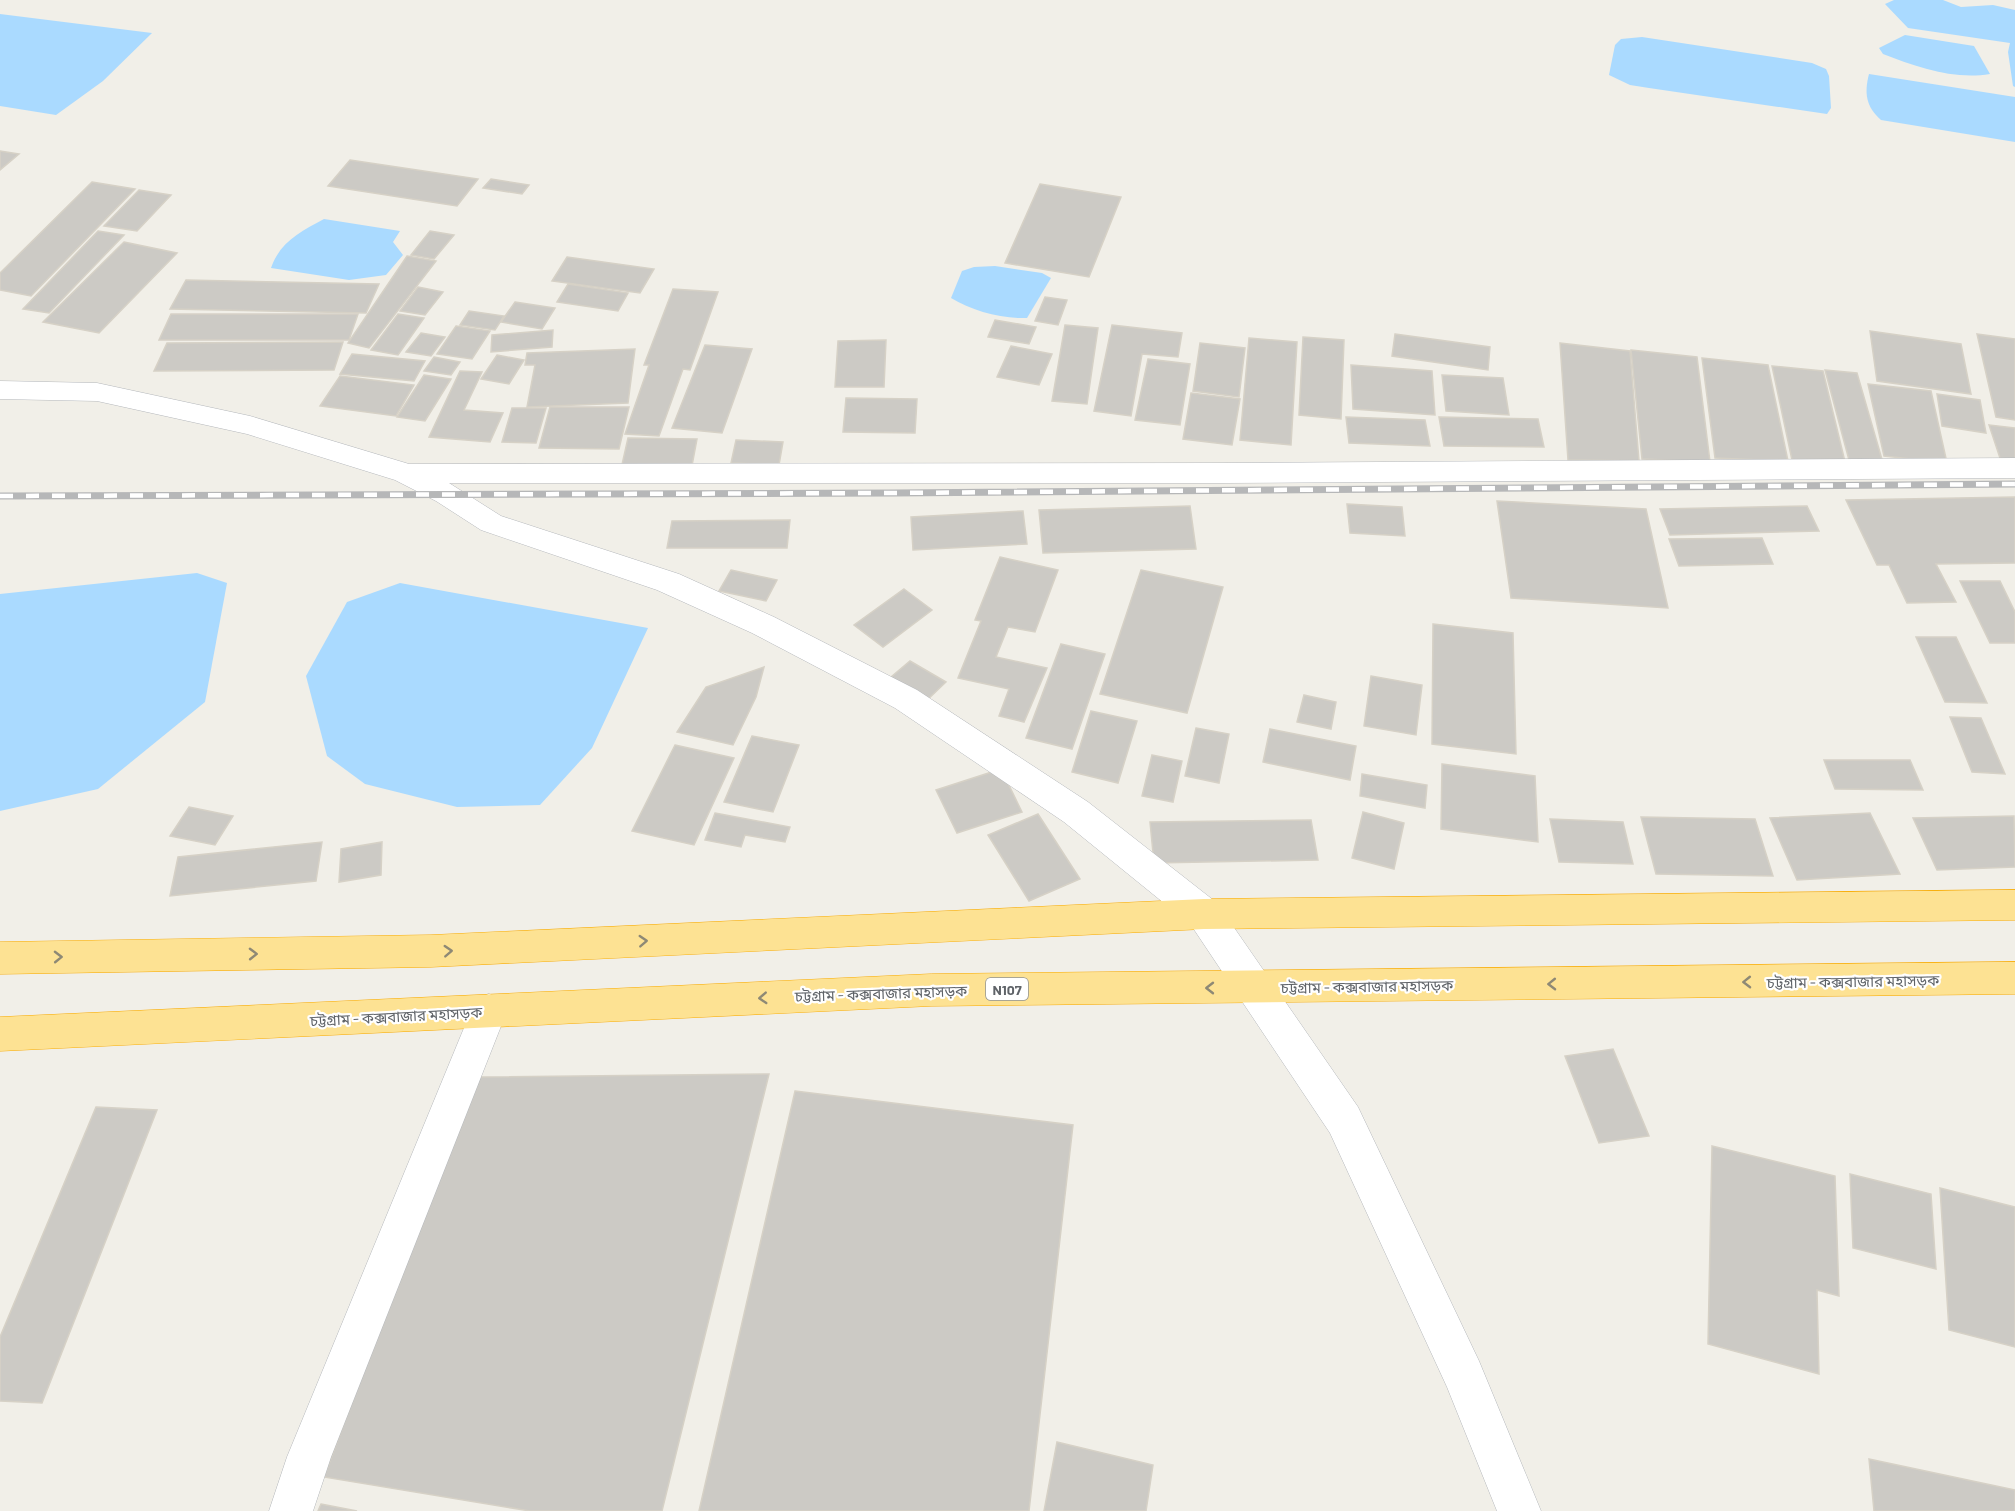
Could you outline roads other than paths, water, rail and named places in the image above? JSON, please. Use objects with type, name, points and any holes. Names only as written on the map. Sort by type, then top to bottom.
[{"type":"highway","points":[[0,958],[430,951],[1204,914],[2015,905]]},
{"type":"highway","name":"চট্টগ্রাম - কক্সবাজার মহাসড়ক","points":[[0,1034],[931,990],[2015,978]]},
{"type":"street","points":[[0,390],[97,393],[250,425],[405,473],[446,494],[491,523],[668,582],[763,625],[906,699],[1076,812],[1204,914],[1344,1120],[1464,1376],[1519,1511]]},
{"type":"street","points":[[405,473],[1247,473],[2015,468]]},
{"type":"street","points":[[291,1511],[309,1457],[489,1011]]},
{"type":"water","points":[[1894,0],[1943,0],[1961,7],[1993,5],[2015,10],[2015,87],[2008,52],[2010,43],[1908,28],[1885,4]]},
{"type":"water","points":[[0,14],[152,33],[103,81],[56,115],[0,106]]},
{"type":"water","points":[[1905,35],[1974,46],[1990,74],[1949,74],[1922,68],[1883,54],[1879,48]]},
{"type":"water","points":[[1642,37],[1812,63],[1826,69],[1829,76],[1831,108],[1827,114],[1649,88],[1630,85],[1609,75],[1615,45],[1621,39]]},
{"type":"water","points":[[1869,74],[2015,97],[2015,142],[1881,120],[1869,105],[1867,87]]},
{"type":"water","points":[[324,219],[400,231],[393,242],[403,255],[386,275],[349,280],[271,268],[285,244]]},
{"type":"water","points":[[995,266],[1042,273],[1051,278],[1027,318],[987,313],[951,298],[962,271],[974,267]]},
{"type":"water","points":[[197,573],[227,583],[205,702],[98,789],[0,811],[0,594]]},
{"type":"water","points":[[400,583],[648,628],[592,748],[540,805],[457,807],[365,784],[327,756],[306,676],[347,602]]},
{"type":"railway","points":[[0,496],[894,493],[2015,484]]}]
